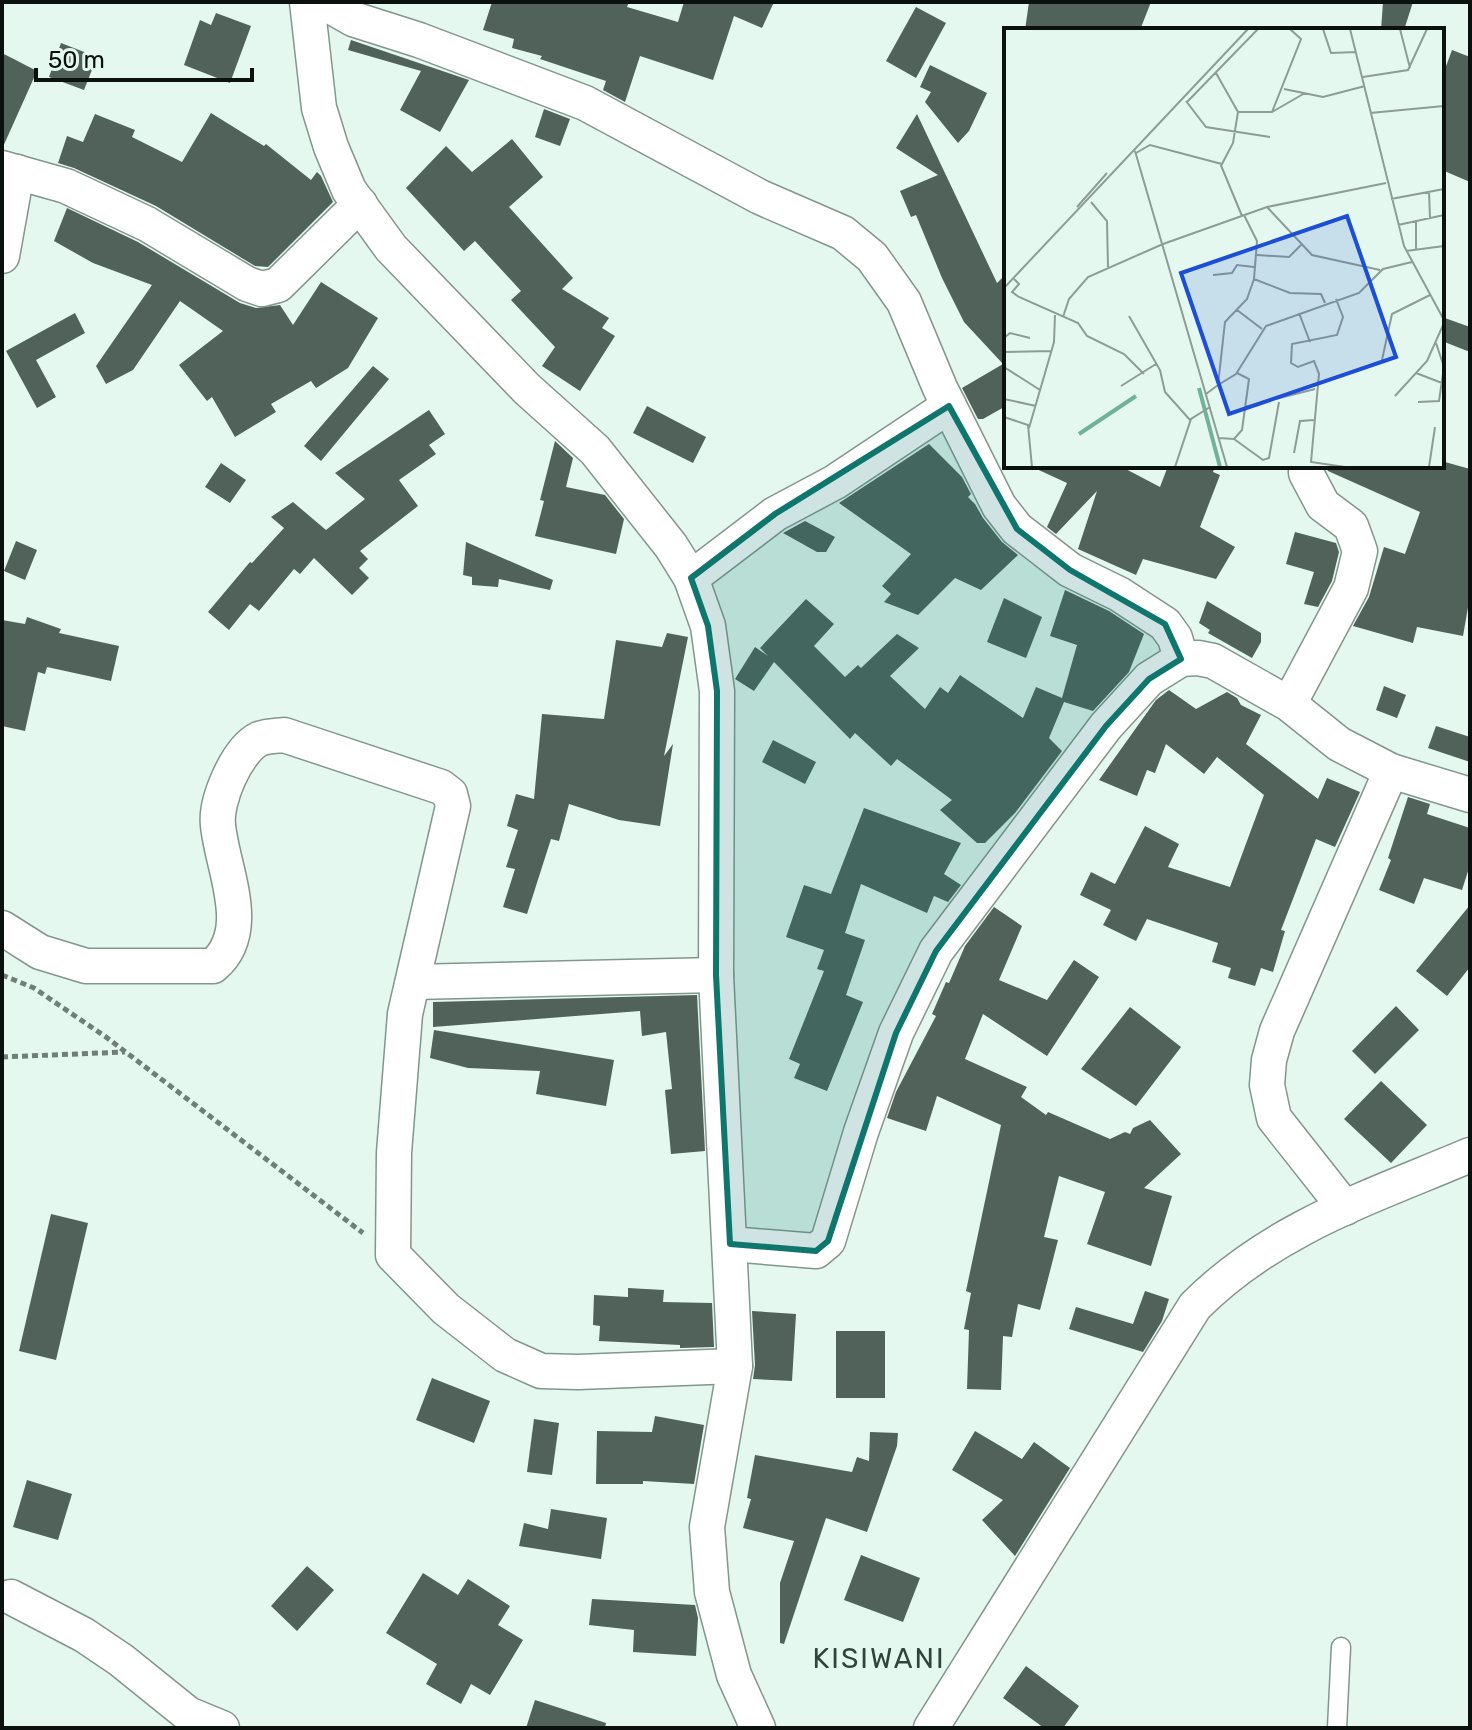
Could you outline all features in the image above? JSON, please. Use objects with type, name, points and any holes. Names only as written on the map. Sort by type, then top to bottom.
[{"type":"street","points":[[307,2],[319,108],[349,190],[391,248],[527,389],[595,450],[671,546],[691,578],[708,626],[717,691],[716,975],[735,1366],[707,1527],[715,1606],[734,1675],[758,1728]]},
{"type":"street","points":[[323,2],[353,19],[419,40],[585,103],[760,197],[843,233],[872,257],[904,302],[949,406],[999,506],[1017,529],[1070,570],[1119,594],[1165,624],[1175,638],[1181,659]]},
{"type":"street","points":[[2,256],[10,170],[66,186],[147,224],[247,284],[262,289],[278,285],[360,204]]},
{"type":"street","points":[[691,578],[775,514],[835,482],[949,406]]},
{"type":"street","points":[[1289,704],[1351,588],[1360,551],[1351,526],[1323,505],[1306,468]]},
{"type":"street","points":[[730,1244],[816,1251],[828,1241],[861,1132],[896,1033],[936,951],[1106,726],[1149,679],[1181,659],[1213,661],[1289,704],[1339,744],[1391,771],[1470,795]]},
{"type":"street","points":[[2,928],[40,952],[86,966],[213,966],[228,947],[234,899],[217,820],[234,767],[245,749],[261,738],[284,735],[441,787],[450,794],[453,806],[405,1014],[394,1153],[393,1255],[446,1309],[505,1355],[541,1371],[735,1366]]},
{"type":"street","points":[[1345,1208],[1274,1118],[1267,1085],[1269,1060],[1277,1031],[1391,771]]},
{"type":"street","points":[[413,982],[716,975]]},
{"type":"street","points":[[931,1728],[1195,1306],[1221,1280],[1253,1256],[1302,1227],[1470,1155]]},
{"type":"street","points":[[11,1597],[84,1635],[121,1660],[188,1714],[222,1728]]},
{"type":"lane","points":[[1337,1728],[1341,1647]]},
{"type":"path","points":[[2,975],[34,988],[126,1052],[393,1255]]},
{"type":"path","points":[[2,1057],[126,1052]]},
{"type":"highlighted area","points":[[949,406],[1017,529],[1070,570],[1165,624],[1181,659],[1149,679],[1106,726],[936,951],[896,1033],[828,1241],[816,1251],[730,1244],[716,975],[717,691],[708,626],[691,578],[775,514]]},
{"type":"building","points":[[492,2],[629,2],[627,7],[678,22],[684,2],[774,2],[762,28],[734,16],[713,80],[640,56],[625,102],[603,90],[606,81],[512,48],[514,39],[483,30]]},
{"type":"building","points":[[1029,2],[1151,2],[1141,28],[1025,28]]},
{"type":"building","points":[[1383,2],[1413,2],[1405,28],[1381,28]]},
{"type":"building","points":[[916,7],[946,23],[916,78],[886,61]]},
{"type":"building","points":[[216,13],[251,26],[230,83],[184,65],[200,20],[211,25]]},
{"type":"building","points":[[351,40],[469,80],[440,132],[400,110],[421,71],[348,50]]},
{"type":"building","points":[[61,43],[97,57],[84,90],[49,77]]},
{"type":"building","points":[[1452,50],[1470,57],[1470,182],[1444,171],[1444,72]]},
{"type":"building","points":[[2,53],[37,71],[2,149]]},
{"type":"building","points":[[930,65],[987,93],[969,131],[958,143],[925,102],[931,92],[920,87]]},
{"type":"building","points":[[544,109],[570,119],[560,146],[535,137]]},
{"type":"building","points":[[211,113],[264,146],[266,144],[311,180],[317,172],[333,202],[268,267],[255,266],[156,206],[58,163],[67,136],[83,142],[95,114],[135,130],[132,137],[182,162]]},
{"type":"building","points":[[917,114],[997,283],[1004,276],[1004,407],[983,419],[978,419],[962,388],[1003,364],[964,322],[916,215],[911,217],[900,191],[938,175],[896,148]]},
{"type":"building","points":[[512,139],[543,177],[509,207],[573,278],[562,289],[609,318],[602,328],[615,336],[580,391],[542,366],[555,347],[511,300],[521,291],[475,241],[464,251],[406,188],[446,146],[472,172]]},
{"type":"building","points":[[67,208],[138,242],[240,303],[256,308],[280,305],[293,325],[321,282],[378,318],[348,368],[316,388],[311,381],[271,404],[276,412],[235,437],[212,397],[207,401],[179,365],[223,331],[180,301],[133,370],[106,384],[96,366],[152,285],[93,263],[54,241]]},
{"type":"building","points":[[75,313],[85,333],[36,360],[56,397],[37,408],[6,351]]},
{"type":"building","points":[[1444,318],[1470,327],[1470,352],[1444,342]]},
{"type":"building","points":[[373,366],[389,379],[321,461],[304,446]]},
{"type":"building","points":[[647,406],[706,437],[693,463],[633,433]]},
{"type":"building","points":[[429,410],[445,434],[429,445],[436,454],[399,480],[418,506],[360,551],[368,559],[359,568],[369,578],[352,595],[314,558],[300,574],[294,569],[259,611],[250,604],[229,630],[208,612],[250,562],[284,528],[271,517],[293,502],[326,530],[365,499],[335,473]]},
{"type":"building","points":[[555,441],[573,458],[566,487],[605,495],[624,519],[616,554],[535,536],[544,501],[540,500]]},
{"type":"building","points":[[929,444],[962,477],[971,494],[968,497],[983,518],[1002,542],[1018,555],[981,590],[955,578],[918,615],[884,602],[891,594],[882,586],[911,554],[839,503]]},
{"type":"building","points":[[1445,462],[1470,469],[1470,596],[1463,636],[1417,627],[1413,643],[1353,626],[1369,597],[1384,547],[1405,554],[1420,512],[1327,468],[1444,466]]},
{"type":"building","points":[[221,463],[246,480],[230,503],[205,487]]},
{"type":"building","points":[[1034,468],[1124,468],[1160,487],[1167,468],[1214,468],[1213,472],[1220,475],[1200,527],[1235,547],[1216,579],[1143,559],[1136,575],[1078,549],[1097,491],[1056,534],[1047,527],[1067,483]]},
{"type":"building","points":[[805,521],[835,537],[826,552],[817,552],[783,533]]},
{"type":"building","points":[[1295,532],[1336,543],[1339,552],[1332,581],[1318,607],[1304,604],[1314,572],[1286,564]]},
{"type":"building","points":[[16,541],[37,550],[25,580],[4,571]]},
{"type":"building","points":[[466,542],[553,580],[550,590],[499,579],[498,587],[472,585],[472,577],[463,575]]},
{"type":"building","points":[[1065,590],[1109,611],[1144,634],[1129,672],[1093,711],[1064,702],[1049,738],[1062,751],[1015,813],[985,843],[977,843],[940,810],[952,800],[897,759],[891,766],[855,733],[850,739],[774,662],[754,691],[735,679],[755,647],[768,656],[760,648],[806,599],[834,624],[814,646],[845,677],[858,665],[861,668],[897,634],[919,648],[890,676],[925,709],[940,687],[948,693],[960,675],[1023,718],[1036,687],[1062,698],[1077,645],[1050,636]]},
{"type":"building","points":[[1004,598],[1042,617],[1026,658],[987,642]]},
{"type":"building","points":[[1207,601],[1261,633],[1261,642],[1252,658],[1208,633],[1210,630],[1199,623]]},
{"type":"building","points":[[27,617],[61,629],[59,633],[119,646],[111,681],[47,667],[45,674],[38,672],[25,731],[2,726],[2,620],[25,624]]},
{"type":"building","points":[[667,633],[688,637],[664,756],[673,744],[660,826],[619,820],[569,804],[559,841],[551,839],[527,914],[503,907],[515,869],[506,867],[518,830],[507,826],[516,794],[534,799],[542,714],[604,719],[616,640],[662,647]]},
{"type":"building","points":[[1384,686],[1406,695],[1397,718],[1376,710]]},
{"type":"building","points":[[1169,690],[1196,709],[1227,692],[1237,698],[1241,705],[1261,715],[1246,744],[1318,799],[1327,778],[1360,792],[1335,847],[1316,839],[1281,930],[1285,931],[1273,972],[1261,968],[1255,986],[1228,978],[1231,968],[1212,962],[1218,943],[1147,919],[1136,941],[1103,925],[1111,910],[1080,895],[1091,872],[1115,884],[1145,826],[1179,844],[1168,867],[1230,887],[1264,795],[1217,757],[1204,774],[1166,744],[1155,773],[1147,770],[1137,796],[1099,780],[1156,700]]},
{"type":"building","points":[[1436,726],[1470,737],[1470,762],[1428,748]]},
{"type":"building","points":[[773,740],[816,762],[805,784],[762,762]]},
{"type":"building","points":[[1408,797],[1430,804],[1427,814],[1470,828],[1470,865],[1462,890],[1424,878],[1414,904],[1379,890],[1391,860],[1388,858]]},
{"type":"building","points":[[864,808],[961,843],[944,874],[961,885],[948,902],[934,896],[927,913],[861,884],[845,933],[865,940],[846,995],[863,1002],[827,1091],[794,1078],[800,1064],[789,1059],[824,971],[817,969],[824,950],[786,937],[804,885],[831,894]]},
{"type":"building","points":[[1470,905],[1470,967],[1447,996],[1416,971]]},
{"type":"building","points":[[994,907],[1022,926],[999,980],[1047,1000],[1074,960],[1099,977],[1047,1056],[983,1014],[965,1059],[1027,1087],[1021,1097],[1046,1115],[1048,1112],[1110,1139],[1125,1132],[1130,1134],[1133,1128],[1150,1120],[1181,1154],[1144,1188],[1172,1196],[1151,1266],[1087,1244],[1105,1192],[1059,1176],[1044,1237],[1058,1240],[1040,1310],[1018,1304],[1012,1337],[1003,1336],[1001,1390],[967,1389],[969,1330],[964,1329],[971,1293],[966,1291],[1001,1125],[937,1096],[926,1131],[887,1118],[896,1092],[936,1016],[932,1014],[946,982],[949,983],[965,946]]},
{"type":"building","points":[[697,995],[705,1151],[671,1154],[665,1090],[672,1089],[666,1032],[642,1036],[640,1011],[433,1027],[433,1002]]},
{"type":"building","points":[[1396,1006],[1419,1030],[1375,1074],[1352,1051]]},
{"type":"building","points":[[1130,1007],[1181,1047],[1136,1106],[1081,1069]]},
{"type":"building","points":[[434,1030],[614,1060],[606,1106],[536,1094],[540,1071],[468,1068],[430,1058]]},
{"type":"building","points":[[1381,1081],[1427,1125],[1391,1163],[1344,1119]]},
{"type":"building","points":[[51,1214],[88,1223],[56,1360],[19,1351]]},
{"type":"building","points":[[628,1288],[664,1290],[663,1302],[712,1303],[714,1347],[680,1348],[680,1345],[599,1341],[600,1326],[593,1325],[594,1295],[628,1297]]},
{"type":"building","points":[[1145,1291],[1169,1299],[1162,1321],[1143,1352],[1069,1329],[1076,1307],[1133,1324]]},
{"type":"building","points":[[752,1311],[796,1314],[792,1381],[753,1379]]},
{"type":"building","points":[[836,1331],[885,1331],[885,1398],[836,1398]]},
{"type":"building","points":[[432,1378],[490,1401],[474,1443],[416,1420]]},
{"type":"building","points":[[655,1416],[704,1425],[694,1484],[643,1481],[643,1484],[596,1484],[597,1431],[652,1432]]},
{"type":"building","points":[[534,1419],[559,1423],[552,1475],[527,1472]]},
{"type":"building","points":[[975,1431],[1022,1459],[1034,1442],[1070,1468],[1015,1556],[982,1520],[1003,1500],[952,1470]]},
{"type":"building","points":[[870,1432],[898,1433],[897,1446],[867,1532],[826,1518],[784,1644],[780,1643],[780,1583],[794,1541],[743,1528],[751,1499],[747,1498],[755,1455],[852,1472],[857,1457],[869,1461]]},
{"type":"building","points":[[27,1480],[72,1494],[58,1540],[13,1527]]},
{"type":"building","points":[[551,1509],[607,1518],[601,1559],[519,1546],[524,1523],[548,1529]]},
{"type":"building","points":[[861,1555],[920,1578],[903,1622],[844,1600]]},
{"type":"building","points":[[307,1566],[334,1590],[297,1631],[271,1606]]},
{"type":"building","points":[[423,1573],[458,1595],[468,1579],[510,1606],[498,1625],[523,1640],[490,1695],[471,1684],[461,1704],[426,1684],[437,1664],[386,1633]]},
{"type":"building","points":[[592,1599],[695,1605],[698,1618],[696,1656],[633,1652],[634,1630],[589,1625]]},
{"type":"building","points":[[1026,1666],[1079,1706],[1063,1728],[1044,1728],[1003,1698]]},
{"type":"building","points":[[535,1700],[606,1723],[605,1728],[526,1728]]},
{"type":"district","name":"KISIWANI","points":[[879,1658]]}]
